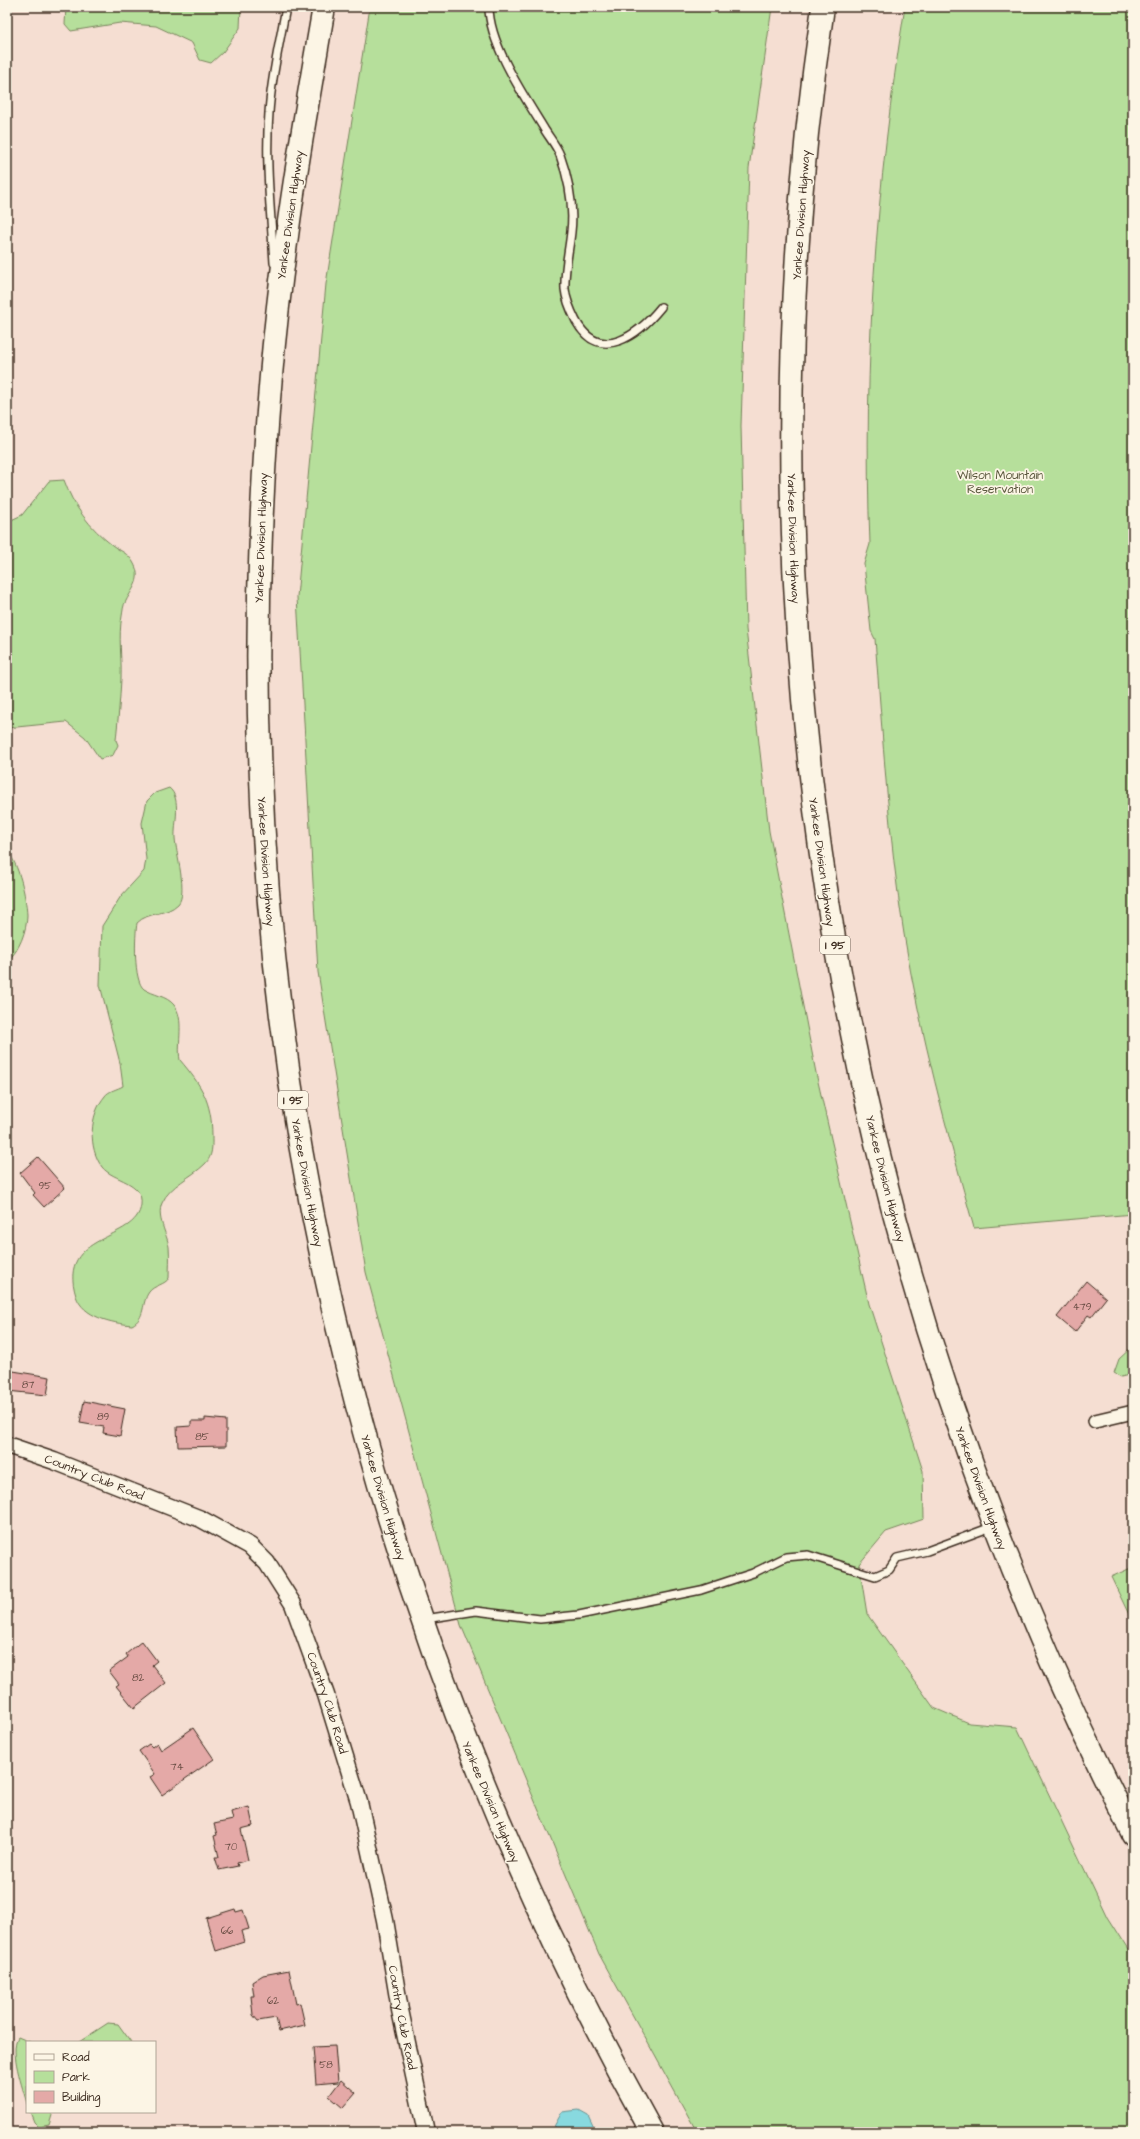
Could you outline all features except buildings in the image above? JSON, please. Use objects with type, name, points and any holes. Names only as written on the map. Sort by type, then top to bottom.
[{"type":"highway","name":"Yankee Division Highway","points":[[324,7],[296,171],[277,313],[264,466],[259,635],[259,720],[265,844],[279,996],[301,1147],[330,1296],[367,1445],[421,1620],[476,1766],[535,1905],[574,1987],[652,2132]]},
{"type":"highway","name":"Yankee Division Highway","points":[[823,7],[802,195],[792,382],[794,562],[799,652],[809,771],[840,977],[877,1152],[934,1356],[994,1526],[1058,1678],[1133,1834]]},
{"type":"street","points":[[1095,1421],[1133,1412]]},
{"type":"street","name":"Country Club Road","points":[[7,1445],[54,1461],[201,1519],[250,1546],[267,1563],[293,1604],[326,1695],[359,1802],[385,1920],[400,2010],[426,2132]]},
{"type":"lane","points":[[277,313],[269,179],[268,122],[270,100],[286,7]]},
{"type":"lane","points":[[489,7],[489,20],[510,74],[559,154],[570,187],[572,230],[565,290],[570,309],[583,334],[597,342],[609,344],[628,337],[648,323],[662,307]]},
{"type":"lane","points":[[421,1620],[476,1611],[540,1619],[579,1615],[701,1590],[753,1573],[786,1557],[808,1555],[875,1576],[889,1570],[897,1558],[927,1551],[994,1526]]},
{"type":"green space","points":[[66,7],[241,7],[240,28],[223,52],[211,63],[200,60],[192,43],[156,26],[120,23],[71,31],[65,24]]},
{"type":"green space","points":[[370,7],[772,7],[749,168],[741,426],[746,629],[769,831],[816,1073],[869,1304],[923,1471],[924,1519],[886,1532],[859,1564],[867,1614],[934,1708],[969,1723],[1017,1727],[1107,1917],[1133,1958],[1133,2132],[697,2132],[599,1954],[461,1625],[366,1272],[318,972],[297,597],[326,284]]},
{"type":"green space","name":"Wilson Mountain Reservation","points":[[905,7],[1133,7],[1133,1214],[974,1228],[935,1082],[910,971],[898,897],[886,786],[875,639],[871,631],[864,564],[870,544],[868,409],[874,274],[886,140]]},
{"type":"green space","points":[[64,480],[72,499],[83,516],[96,531],[112,545],[129,556],[136,568],[137,573],[136,583],[124,604],[121,624],[121,679],[116,740],[118,745],[113,755],[100,759],[85,737],[66,722],[7,728],[7,522],[22,515],[49,481]]},
{"type":"green space","points":[[169,788],[173,792],[176,805],[175,838],[182,883],[181,899],[173,908],[142,919],[137,923],[135,947],[136,968],[140,984],[144,989],[171,1002],[177,1011],[180,1024],[180,1060],[204,1094],[210,1113],[212,1147],[208,1161],[200,1169],[170,1191],[162,1203],[160,1214],[169,1247],[169,1278],[149,1292],[139,1318],[132,1325],[115,1323],[99,1318],[85,1309],[76,1296],[73,1275],[77,1260],[87,1249],[126,1226],[136,1217],[141,1205],[141,1197],[138,1191],[127,1182],[107,1172],[97,1159],[94,1151],[92,1132],[96,1112],[108,1093],[123,1086],[120,1063],[100,985],[102,926],[121,896],[144,871],[146,859],[142,823],[147,801],[155,793]]},
{"type":"green space","points":[[7,851],[15,864],[21,881],[25,899],[27,921],[19,946],[7,961]]},
{"type":"green space","points":[[1133,1346],[1133,1374],[1121,1377],[1114,1373],[1119,1359]]},
{"type":"green space","points":[[1133,1567],[1133,1623],[1111,1577]]},
{"type":"green space","points":[[108,2023],[118,2024],[130,2041],[81,2041]]},
{"type":"green space","points":[[18,2037],[28,2041],[26,2041],[26,2100],[16,2060],[16,2043]]},
{"type":"green space","points":[[30,2113],[53,2113],[49,2125],[39,2127],[34,2122]]},
{"type":"water","points":[[579,2110],[588,2115],[596,2132],[551,2132],[562,2112]]}]
